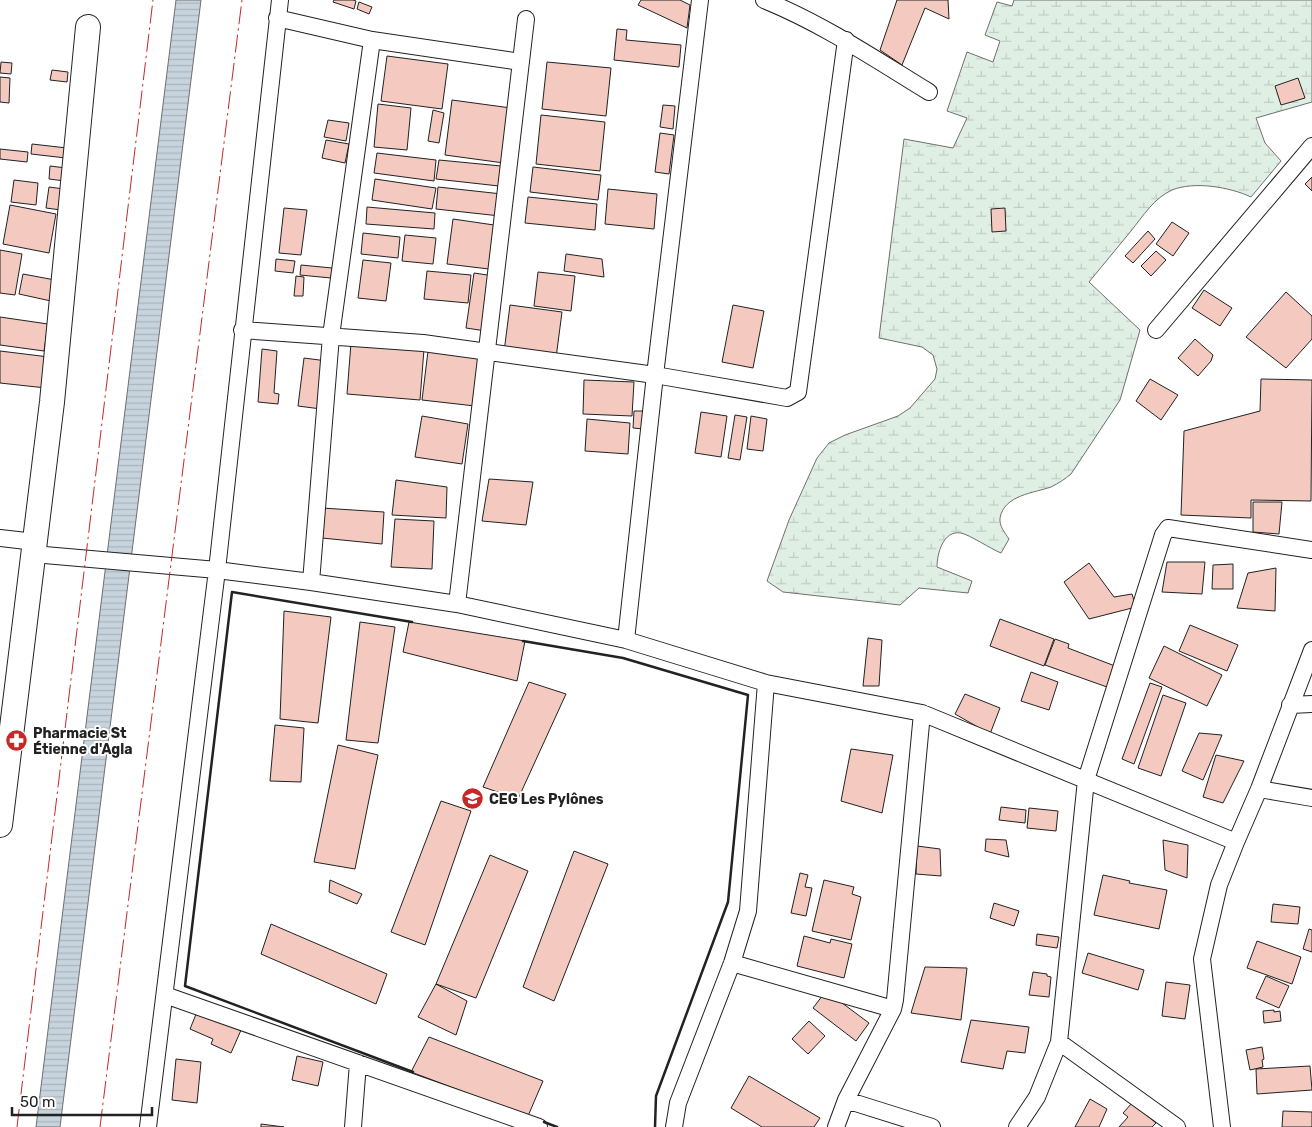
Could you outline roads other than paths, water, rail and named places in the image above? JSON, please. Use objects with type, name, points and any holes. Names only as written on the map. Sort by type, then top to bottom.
[{"type":"street","points":[[148,1127],[166,995],[217,570],[276,18],[280,0]]},
{"type":"street","points":[[626,640],[655,375],[700,0]]},
{"type":"street","points":[[764,0],[797,6],[846,40],[928,92]]},
{"type":"street","points":[[276,18],[372,40],[521,62]]},
{"type":"street","points":[[456,604],[526,19]]},
{"type":"street","points":[[0,825],[52,402],[88,27]]},
{"type":"street","points":[[311,582],[331,336],[372,40]]},
{"type":"street","points":[[242,330],[423,343],[655,375],[787,398],[798,392],[846,40]]},
{"type":"street","points":[[1156,330],[1312,146]]},
{"type":"street","points":[[1017,1127],[1036,1097],[1059,1042],[1086,780],[1163,534],[1168,528],[1312,550]]},
{"type":"street","points":[[0,538],[34,548],[106,560],[217,570],[456,604],[626,640],[766,683],[922,713],[1236,842]]},
{"type":"street","points":[[1222,1127],[1202,959],[1219,885],[1260,789],[1312,650]]},
{"type":"street","points":[[674,1127],[678,1103],[732,963],[748,911],[766,683]]},
{"type":"street","points":[[1290,705],[1312,704]]},
{"type":"street","points":[[836,1127],[846,1100],[893,1009],[895,1000],[922,713]]},
{"type":"street","points":[[1260,789],[1312,798]]},
{"type":"street","points":[[732,963],[893,1009]]},
{"type":"street","points":[[166,995],[539,1127]]},
{"type":"street","points":[[1059,1042],[1177,1127]]},
{"type":"street","points":[[353,1127],[358,1062]]},
{"type":"street","points":[[846,1100],[932,1127]]},
{"type":"place","name":"Pharmacie St Étienne d'Agla","points":[[17,741]]},
{"type":"place","name":"CEG Les Pylônes","points":[[473,799]]}]
